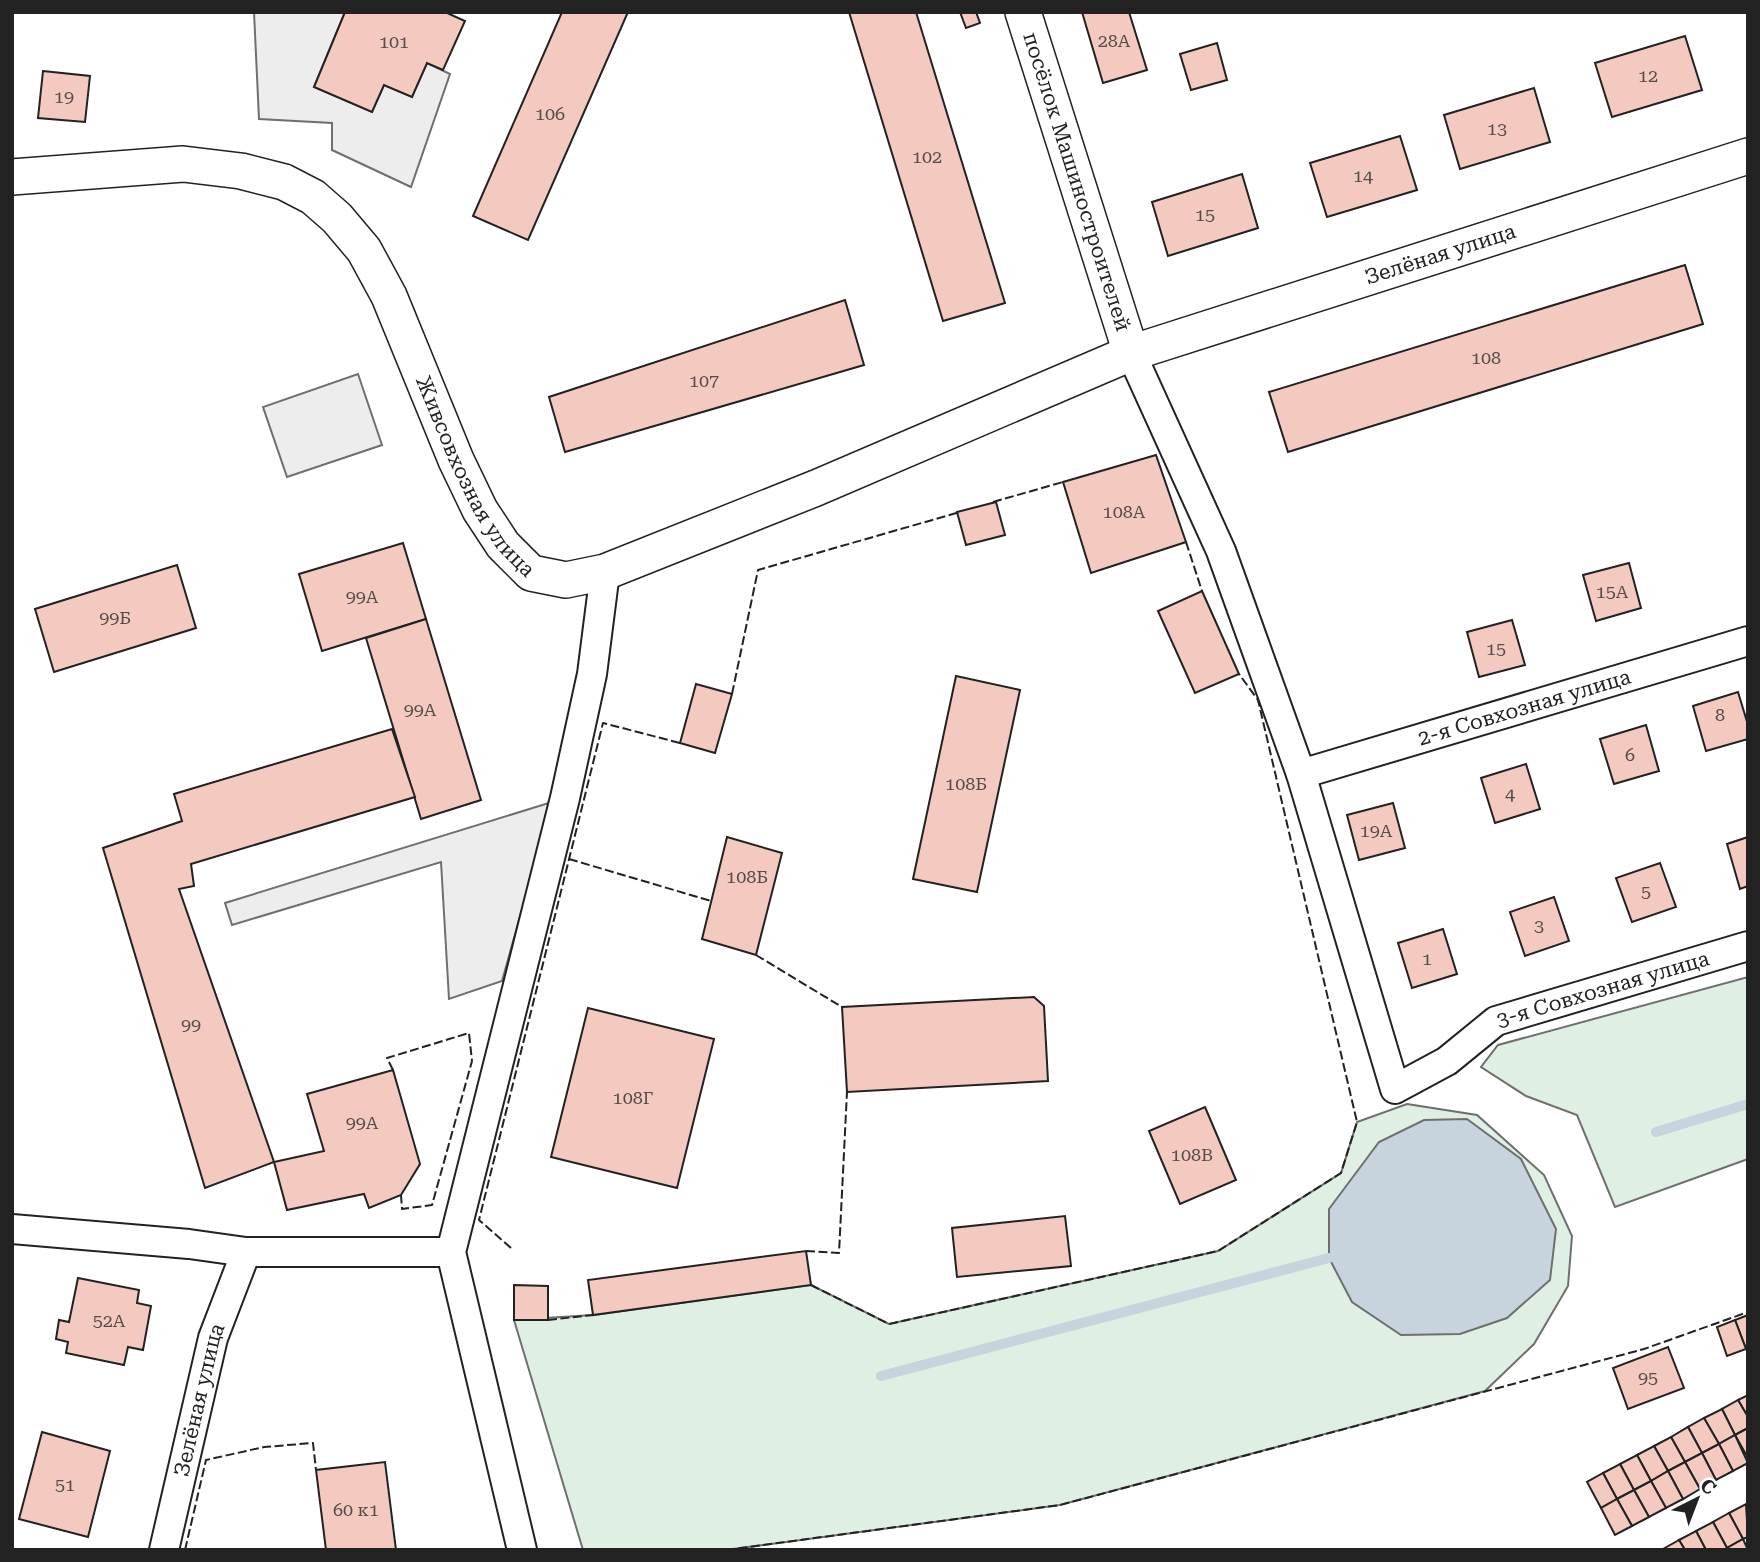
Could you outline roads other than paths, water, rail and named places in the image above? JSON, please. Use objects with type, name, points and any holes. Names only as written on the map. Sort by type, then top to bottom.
[{"type":"street","name":"посёлок Машиностроителей","points":[[1023,12],[1131,354]]},
{"type":"street","name":"Зелёная улица","points":[[1131,354],[1748,156]]},
{"type":"street","name":"Живсовхозная улица","points":[[12,177],[183,164],[241,171],[284,182],[313,197],[337,218],[364,250],[389,296],[456,460],[480,510],[503,545],[531,573],[566,580],[605,572],[917,446],[1131,354]]},
{"type":"street","points":[[1131,354],[1221,551],[1301,774]]},
{"type":"street","points":[[522,1550],[451,1252],[565,798],[592,674],[605,572]]},
{"type":"street","name":"2-я Совхозная улица","points":[[1301,774],[1748,641]]},
{"type":"street","name":"3-я Совхозная улица","points":[[1301,774],[1395,1089],[1447,1061],[1496,1021],[1748,946]]},
{"type":"street","points":[[12,1229],[189,1244],[246,1252],[451,1252]]},
{"type":"street","name":"Зелёная улица","points":[[164,1550],[213,1338],[246,1252]]},
{"type":"waterway","points":[[1656,1132],[1748,1104]]},
{"type":"waterway","points":[[881,1376],[1329,1258]]}]
